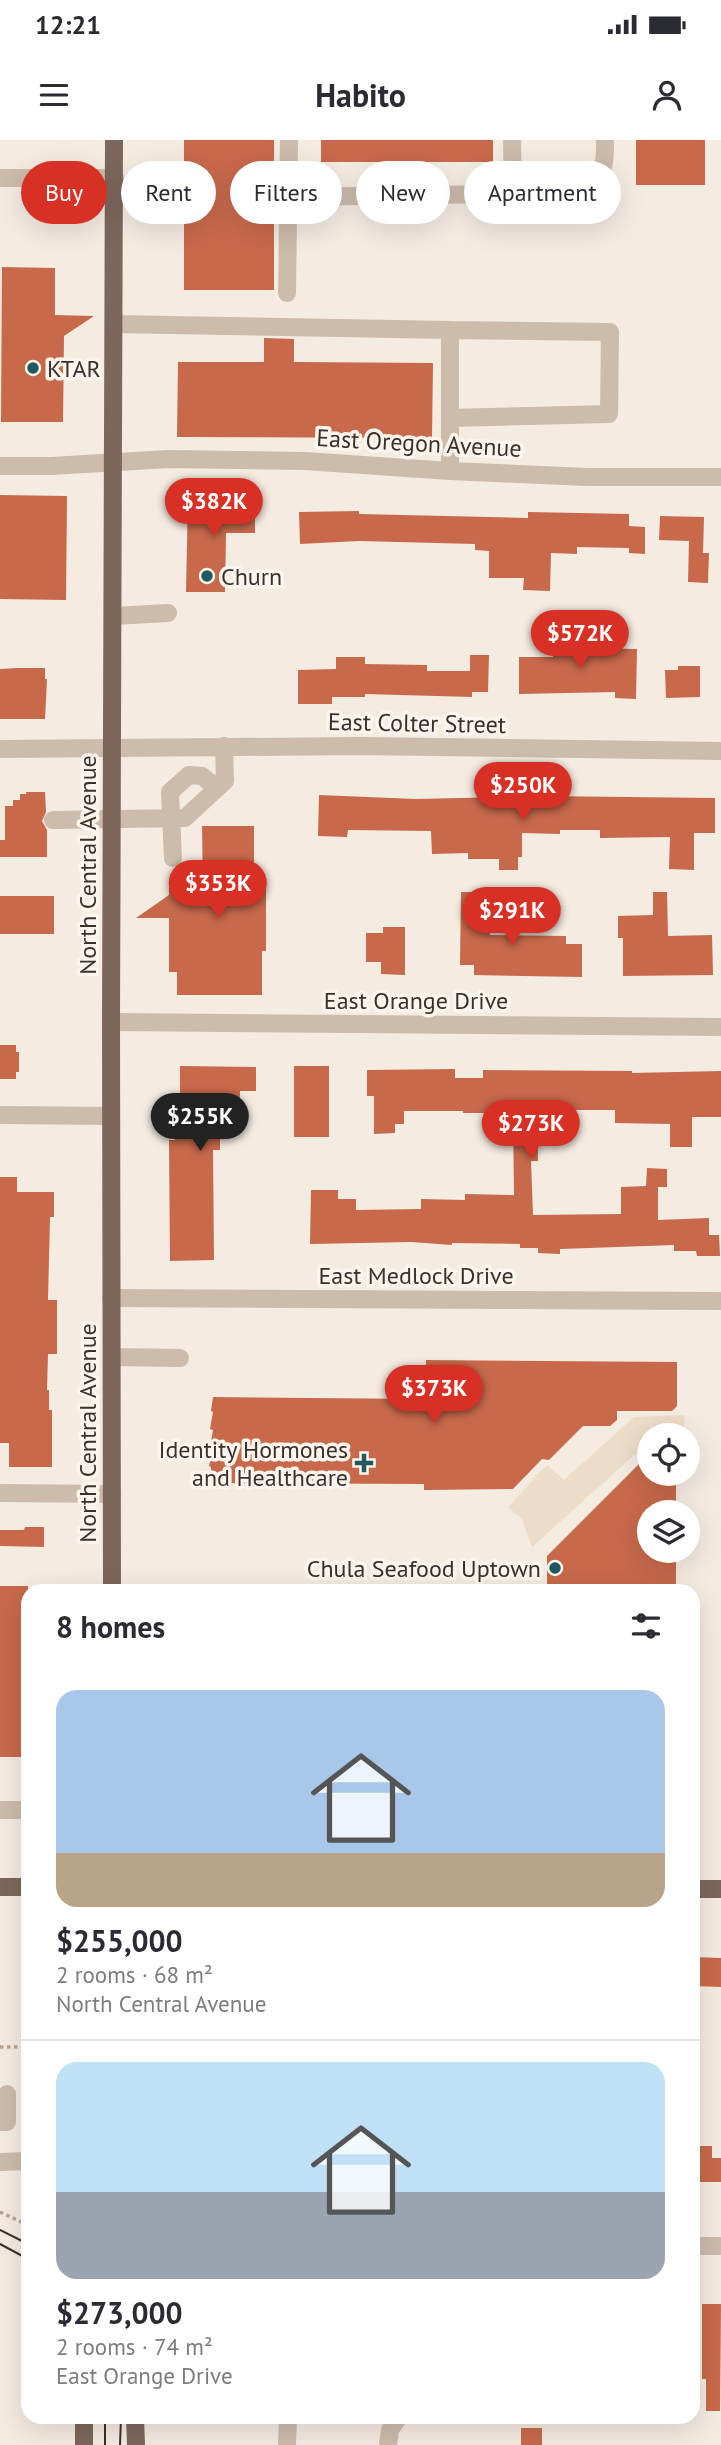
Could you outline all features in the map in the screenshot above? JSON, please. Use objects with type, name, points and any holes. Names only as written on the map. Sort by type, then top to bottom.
[{"type":"main road","name":"North Central Avenue","points":[[113,1584],[111,820],[114,140]]},
{"type":"main road","points":[[0,1887],[21,1887]]},
{"type":"main road","points":[[700,1889],[721,1889]]},
{"type":"main road","points":[[84,2424],[84,2445]]},
{"type":"main road","points":[[135,2424],[136,2445]]},
{"type":"street","points":[[289,140],[289,161]]},
{"type":"street","points":[[512,140],[512,161]]},
{"type":"street","points":[[605,140],[606,161]]},
{"type":"street","points":[[0,178],[115,178]]},
{"type":"street","points":[[342,196],[464,194]]},
{"type":"street","points":[[287,293],[288,224]]},
{"type":"street","points":[[114,324],[610,332],[609,414],[450,418]]},
{"type":"street","points":[[450,330],[450,471]]},
{"type":"street","name":"East Oregon Avenue","points":[[0,466],[168,458],[305,461],[587,477],[721,477]]},
{"type":"street","points":[[113,616],[168,614]]},
{"type":"street","points":[[53,820],[185,818],[225,781],[224,746]]},
{"type":"street","name":"East Colter Street","points":[[0,749],[359,746],[721,751]]},
{"type":"street","points":[[173,858],[170,792],[189,775],[202,776],[217,788]]},
{"type":"street","name":"East Orange Drive","points":[[111,1022],[721,1027]]},
{"type":"street","points":[[0,1115],[111,1116]]},
{"type":"street","name":"East Medlock Drive","points":[[111,1298],[721,1301]]},
{"type":"street","points":[[111,1357],[180,1358]]},
{"type":"street","points":[[0,1493],[111,1494]]},
{"type":"street","points":[[0,1810],[21,1810]]},
{"type":"street","points":[[0,2122],[7,2122],[7,2094]]},
{"type":"street","points":[[0,2162],[21,2161]]},
{"type":"street","points":[[700,2246],[721,2246]]},
{"type":"street","points":[[287,2445],[288,2424]]},
{"type":"street","points":[[388,2445],[390,2430],[394,2424]]},
{"type":"path","points":[[0,2047],[21,2047]]},
{"type":"path","points":[[0,2212],[21,2222]]},
{"type":"shaded area","points":[[685,1415],[684,1423],[637,1423],[637,1455],[634,1455],[532,1547],[522,1519],[508,1507],[547,1465],[564,1480],[634,1417]]},
{"type":"building","points":[[184,140],[274,140],[274,161],[230,161],[230,224],[274,224],[274,290],[184,290],[184,224],[216,224],[216,161],[184,161]]},
{"type":"building","points":[[321,140],[493,140],[493,161],[321,161]]},
{"type":"building","points":[[636,140],[705,140],[705,185],[636,185]]},
{"type":"building","name":"KTAR","points":[[2,267],[55,268],[55,315],[94,316],[64,336],[63,422],[1,422]]},
{"type":"building","points":[[264,338],[294,339],[294,362],[433,363],[432,438],[177,437],[178,362],[264,362]]},
{"type":"building","points":[[0,495],[67,496],[66,600],[0,599]]},
{"type":"building","points":[[188,496],[255,496],[255,533],[226,533],[225,592],[186,592]]},
{"type":"building","points":[[359,511],[359,514],[528,518],[528,512],[629,514],[629,526],[645,527],[645,554],[629,553],[629,548],[577,547],[577,554],[551,553],[550,591],[523,590],[524,578],[489,578],[489,551],[475,550],[475,544],[359,541],[300,544],[299,512]]},
{"type":"building","points":[[660,516],[704,517],[703,553],[709,553],[708,583],[688,582],[689,541],[659,540]]},
{"type":"building","points":[[553,629],[574,629],[574,648],[637,649],[636,699],[615,698],[615,692],[519,694],[519,657],[553,657]]},
{"type":"building","points":[[470,655],[489,655],[488,692],[472,692],[472,697],[365,694],[365,697],[332,697],[332,704],[298,704],[298,670],[336,669],[336,657],[365,657],[365,664],[427,665],[427,671],[470,671]]},
{"type":"building","points":[[678,666],[700,666],[700,697],[666,698],[665,670],[678,670]]},
{"type":"building","points":[[45,668],[45,719],[0,719],[0,669]]},
{"type":"building","points":[[45,792],[46,812],[42,821],[47,830],[47,857],[0,857],[0,840],[5,840],[5,806],[13,806],[13,800],[20,800],[20,794]]},
{"type":"building","points":[[319,795],[416,799],[505,797],[505,805],[539,806],[540,796],[715,798],[715,833],[694,833],[694,870],[669,869],[670,837],[600,838],[600,830],[560,830],[560,834],[522,833],[522,857],[518,857],[518,870],[499,870],[499,859],[468,859],[468,853],[432,854],[431,831],[348,830],[347,837],[318,836]]},
{"type":"building","points":[[202,826],[254,826],[254,887],[266,887],[266,951],[262,951],[262,995],[177,995],[177,972],[169,972],[169,918],[136,918],[169,895],[169,887],[203,887]]},
{"type":"building","points":[[461,892],[490,892],[490,935],[566,936],[566,944],[582,944],[582,977],[474,975],[474,965],[460,965]]},
{"type":"building","points":[[653,892],[667,892],[668,936],[712,935],[713,975],[623,976],[623,938],[618,938],[618,916],[653,915]]},
{"type":"building","points":[[0,896],[54,896],[54,934],[0,934]]},
{"type":"building","points":[[383,927],[405,927],[405,975],[381,974],[381,962],[366,962],[366,933],[383,933]]},
{"type":"building","points":[[0,1045],[16,1045],[16,1052],[19,1052],[19,1072],[16,1072],[16,1079],[0,1079]]},
{"type":"building","points":[[180,1066],[256,1067],[256,1091],[240,1091],[239,1123],[220,1122],[220,1150],[213,1150],[214,1260],[170,1261],[169,1140],[175,1140],[175,1108],[180,1108]]},
{"type":"building","points":[[294,1066],[329,1066],[329,1137],[294,1137]]},
{"type":"building","points":[[455,1069],[455,1078],[483,1078],[483,1070],[632,1073],[721,1071],[721,1117],[692,1117],[692,1147],[670,1147],[670,1124],[615,1123],[615,1110],[572,1110],[572,1117],[537,1117],[538,1161],[531,1161],[533,1215],[621,1214],[621,1187],[646,1186],[647,1168],[667,1169],[667,1187],[658,1187],[658,1220],[709,1218],[709,1235],[719,1235],[720,1256],[697,1256],[696,1251],[674,1251],[674,1245],[560,1249],[560,1254],[538,1253],[538,1248],[520,1248],[520,1244],[310,1244],[311,1190],[338,1190],[338,1199],[356,1199],[356,1210],[421,1209],[421,1199],[465,1200],[465,1194],[514,1195],[513,1113],[404,1111],[404,1124],[395,1124],[395,1133],[374,1134],[374,1096],[367,1096],[367,1070]]},
{"type":"building","points":[[0,1177],[17,1177],[17,1192],[54,1192],[54,1217],[50,1217],[48,1300],[57,1300],[57,1354],[48,1354],[47,1390],[49,1410],[52,1410],[52,1467],[9,1467],[9,1443],[0,1443]]},
{"type":"building","points":[[426,1360],[677,1362],[677,1406],[672,1411],[617,1411],[617,1420],[610,1426],[583,1426],[549,1460],[542,1459],[513,1489],[424,1490],[424,1484],[212,1483],[209,1466],[213,1448],[210,1447],[213,1430],[210,1429],[213,1397],[425,1399]]},
{"type":"building","points":[[637,1466],[637,1486],[676,1486],[676,1500],[637,1500],[637,1563],[676,1563],[676,1584],[547,1584],[547,1556]]},
{"type":"building","points":[[25,1527],[44,1527],[44,1547],[0,1546],[0,1530],[24,1530]]},
{"type":"building","points":[[0,1586],[21,1586],[21,1757],[0,1757]]},
{"type":"building","points":[[700,1957],[721,1958],[721,1987],[700,1986]]},
{"type":"building","points":[[700,2146],[712,2146],[712,2158],[721,2158],[721,2182],[700,2182]]},
{"type":"building","points":[[702,2304],[721,2304],[720,2411],[706,2411],[706,2379],[702,2379]]},
{"type":"building","points":[[521,2428],[542,2428],[542,2445],[521,2445]]},
{"type":"tram line","points":[[0,2230],[21,2240]]},
{"type":"tram line","points":[[0,2244],[21,2255]]},
{"type":"tram line","points":[[105,2424],[105,2445]]},
{"type":"tram line","points":[[120,2445],[121,2424]]},
{"type":"place","name":"KTAR","points":[[33,368]]},
{"type":"place","name":"Churn","points":[[207,576]]},
{"type":"place","name":"Identity Hormones and Healthcare","points":[[364,1463]]},
{"type":"place","name":"Chula Seafood Uptown","points":[[555,1568]]}]
